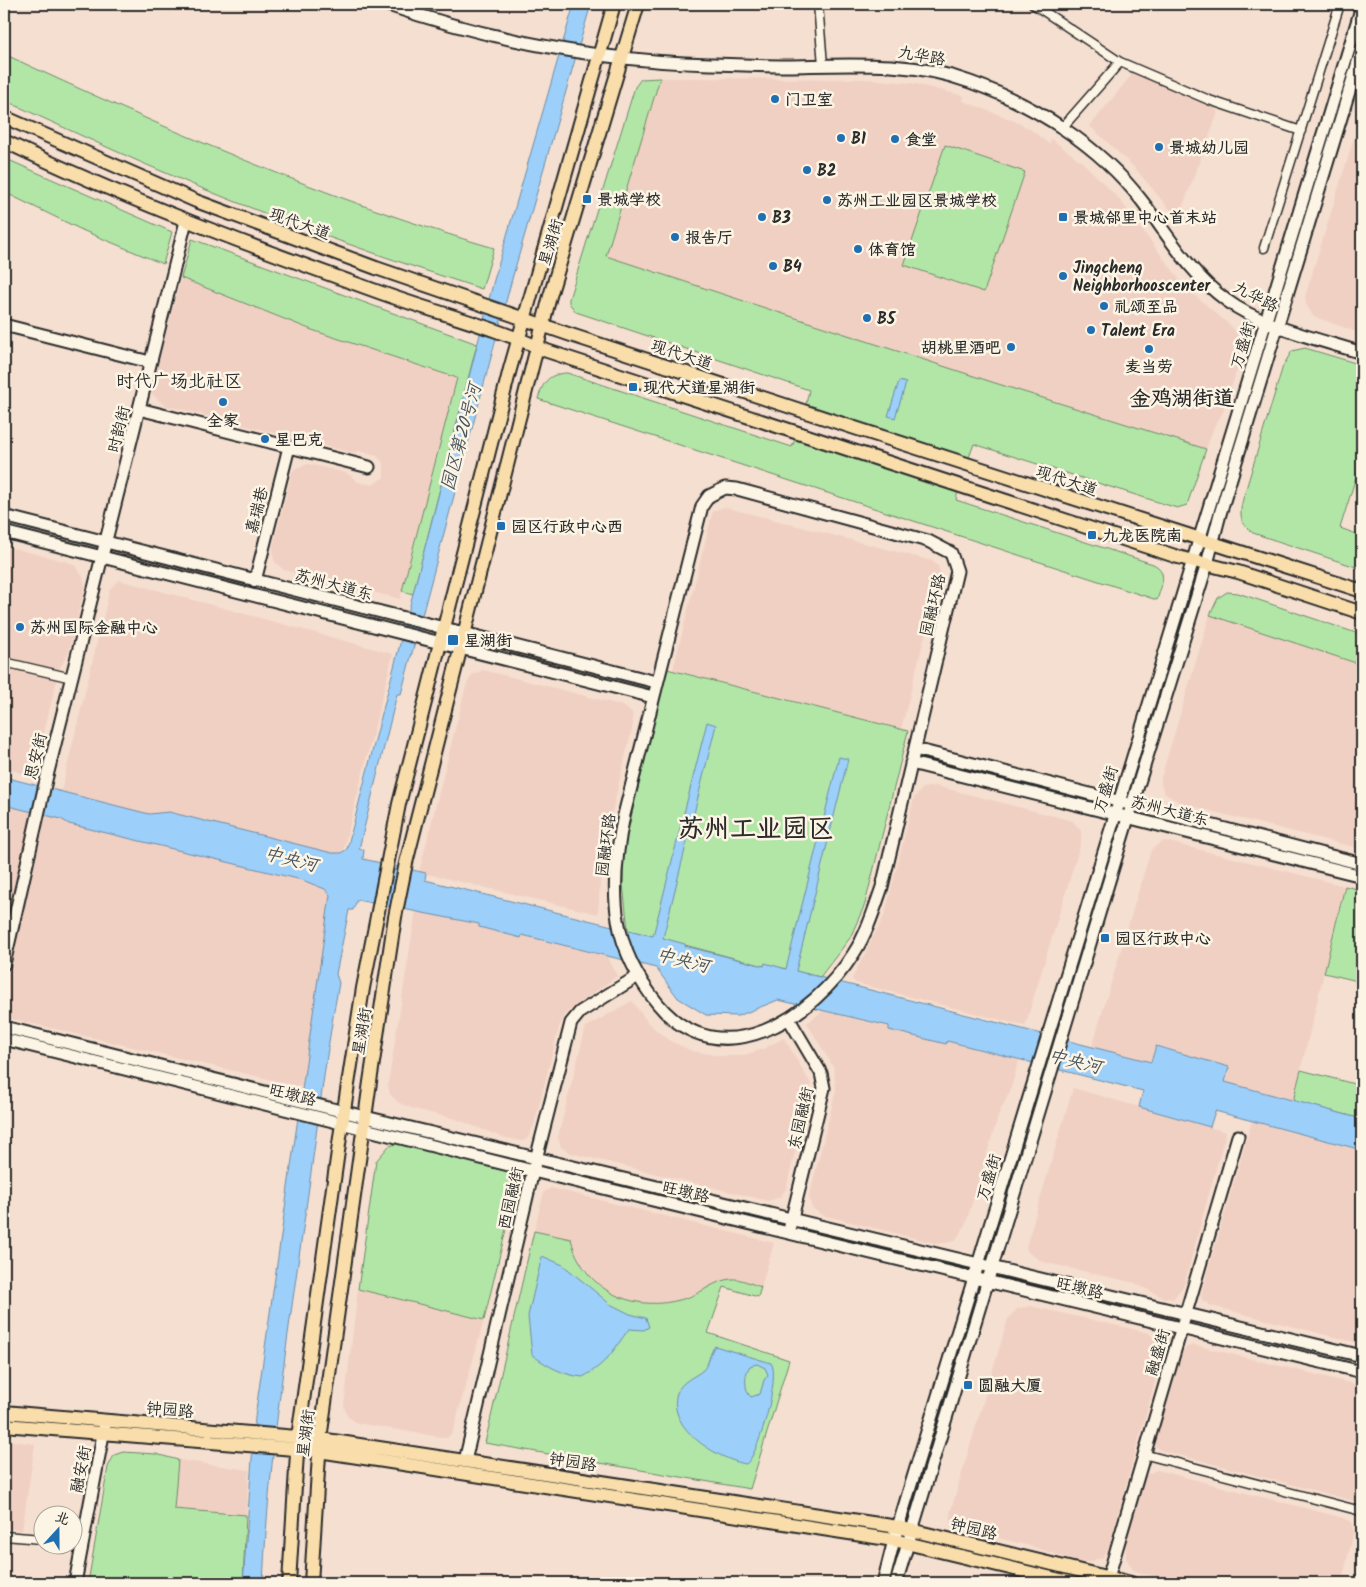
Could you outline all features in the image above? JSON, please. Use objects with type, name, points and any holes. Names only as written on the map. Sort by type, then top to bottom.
[{"type":"main road","name":"九华路","points":[[386,4],[474,31],[578,52],[622,58],[712,64],[886,65],[940,73],[996,92],[1032,109],[1062,128],[1120,176],[1186,261],[1213,290],[1237,308],[1266,321],[1362,353]]},
{"type":"main road","name":"星湖街","points":[[289,1583],[297,1443],[342,1117],[363,988],[408,764],[518,338],[614,4]]},
{"type":"main road","name":"星湖街","points":[[311,1583],[319,1445],[364,1123],[395,917],[406,863],[537,346],[638,4]]},
{"type":"main road","name":"万盛街","points":[[883,1583],[894,1540],[1362,6]]},
{"type":"main road","name":"万盛街","points":[[896,1583],[1061,1037],[1214,542],[1362,49]]},
{"type":"main road","name":"现代大道","points":[[4,118],[196,202],[337,254],[543,325],[1362,591]]},
{"type":"main road","points":[[4,141],[186,221],[402,300],[1192,561],[1207,564],[1362,613]]},
{"type":"main road","name":"时韵街","points":[[103,557],[186,221]]},
{"type":"main road","points":[[4,325],[150,362]]},
{"type":"main road","points":[[139,409],[369,466]]},
{"type":"main road","name":"嘉瑞巷","points":[[255,581],[289,447]]},
{"type":"main road","name":"园融环路","points":[[737,489],[928,541],[940,546],[952,556],[957,566],[957,575],[884,878],[874,909],[855,952],[838,976],[793,1016],[758,1034],[722,1038],[704,1035],[685,1028],[669,1016],[636,971],[618,921],[616,872],[620,832],[656,682],[702,506],[709,496],[718,490],[737,489]]},
{"type":"main road","name":"苏州大道东","points":[[4,516],[443,630],[656,682]]},
{"type":"main road","name":"苏州大道东","points":[[4,532],[653,697]]},
{"type":"main road","name":"思安街","points":[[4,964],[46,780],[103,557]]},
{"type":"main road","name":"苏州大道东","points":[[915,749],[1362,864]]},
{"type":"main road","name":"苏州大道东","points":[[911,763],[1362,876]]},
{"type":"main road","name":"西园融街","points":[[465,1461],[536,1158],[571,1023],[580,1012],[636,971]]},
{"type":"main road","name":"东园融街","points":[[789,1232],[824,1088],[821,1073],[793,1016]]},
{"type":"main road","name":"旺墩路","points":[[4,1026],[364,1123],[533,1171],[1362,1372]]},
{"type":"main road","name":"旺墩路","points":[[4,1039],[293,1105]]},
{"type":"main road","name":"旺墩路","points":[[364,1123],[536,1158],[1362,1356]]},
{"type":"main road","name":"融盛街","points":[[1108,1578],[1238,1136]]},
{"type":"main road","name":"钟园路","points":[[4,1412],[251,1432],[278,1441]]},
{"type":"main road","name":"融安街","points":[[82,1523],[106,1420]]},
{"type":"main road","name":"钟园路","points":[[4,1425],[246,1444],[278,1441],[465,1461],[898,1527],[1131,1583]]},
{"type":"main road","name":"钟园路","points":[[319,1445],[894,1540],[1073,1583]]},
{"type":"main road","name":"融安街","points":[[75,1583],[76,1554]]},
{"type":"street","points":[[818,4],[823,65]]},
{"type":"street","points":[[1033,4],[1120,62],[1209,100],[1301,131]]},
{"type":"street","points":[[1264,248],[1340,4]]},
{"type":"street","points":[[1062,128],[1120,62]]},
{"type":"street","points":[[4,662],[72,678]]},
{"type":"street","points":[[1143,1454],[1361,1511]]},
{"type":"street","points":[[4,1536],[32,1538]]},
{"type":"shaded area","name":"景城幼儿园","points":[[1133,73],[1215,108],[1218,112],[1178,219],[1134,167],[1090,126]]},
{"type":"shaded area","name":"苏州工业园区景城学校","points":[[660,78],[867,79],[911,83],[964,96],[963,101],[1010,119],[1030,129],[1049,144],[1051,139],[1082,162],[1119,199],[1185,287],[1232,327],[1240,339],[1240,361],[1222,414],[1214,427],[1206,449],[974,377],[606,256]]},
{"type":"shaded area","points":[[1362,112],[1362,334],[1313,316],[1306,304],[1305,297]]},
{"type":"shaded area","points":[[181,278],[312,330],[457,378],[400,599],[284,570],[275,562],[273,555],[273,546],[292,472],[296,468],[308,464],[347,473],[358,482],[373,485],[384,477],[384,464],[377,456],[359,451],[353,453],[164,405],[152,394],[152,386]]},
{"type":"shaded area","points":[[724,507],[932,561],[938,566],[940,572],[939,580],[901,729],[673,670],[713,511]]},
{"type":"shaded area","name":"苏州国际金融中心","points":[[4,546],[68,562],[75,566],[83,577],[85,587],[68,654],[60,667],[33,776],[4,768]]},
{"type":"shaded area","points":[[119,580],[393,654],[331,899],[302,1087],[4,1017],[4,805],[55,817],[110,589]]},
{"type":"shaded area","points":[[1210,615],[1362,665],[1362,849],[1183,804],[1165,794],[1161,778]]},
{"type":"shaded area","points":[[483,670],[620,705],[632,712],[633,724],[601,867],[598,914],[419,872],[466,686],[472,675]]},
{"type":"shaded area","points":[[936,786],[1073,821],[1081,831],[1081,842],[1025,1026],[856,983],[852,979],[885,914],[914,798],[923,788]]},
{"type":"shaded area","points":[[1164,841],[1345,886],[1293,1101],[1224,1082],[1228,1067],[1156,1046],[1151,1062],[1092,1047],[1149,856],[1153,848]]},
{"type":"shaded area","points":[[416,911],[479,924],[479,927],[521,938],[521,935],[607,956],[617,976],[566,1013],[559,1027],[534,1125],[527,1139],[522,1141],[502,1137],[456,1119],[414,1109],[399,1103],[390,1094],[388,1085]]},
{"type":"shaded area","points":[[632,1001],[648,1023],[661,1034],[672,1042],[692,1051],[719,1056],[741,1056],[763,1049],[784,1038],[811,1084],[786,1189],[780,1197],[768,1201],[571,1153],[561,1147],[558,1137],[586,1027]]},
{"type":"shaded area","points":[[823,1011],[890,1027],[889,1029],[946,1044],[946,1041],[1019,1060],[1010,1091],[999,1113],[966,1223],[955,1241],[938,1244],[822,1215],[812,1208],[809,1198],[836,1090],[834,1068],[807,1023]]},
{"type":"shaded area","points":[[1073,1088],[1226,1132],[1184,1285],[1173,1299],[1162,1297],[1135,1283],[1043,1262],[1028,1252],[1026,1247]]},
{"type":"shaded area","points":[[1252,1121],[1362,1150],[1362,1344],[1212,1306],[1202,1300],[1201,1294]]},
{"type":"shaded area","points":[[551,1188],[774,1243],[761,1287],[733,1279],[676,1301],[651,1304],[634,1302],[608,1292],[594,1280],[579,1260],[571,1239],[534,1231],[544,1192]]},
{"type":"shaded area","points":[[358,1289],[484,1320],[453,1431],[447,1438],[357,1423],[347,1416],[344,1406]]},
{"type":"shaded area","name":"圆融大厦","points":[[1030,1306],[1149,1333],[1161,1348],[1162,1357],[1108,1549],[1103,1557],[1089,1562],[1078,1562],[1034,1547],[962,1529],[951,1520],[950,1513],[1008,1319],[1017,1309]]},
{"type":"shaded area","points":[[1194,1345],[1362,1386],[1362,1503],[1160,1450],[1156,1446],[1156,1438],[1181,1354],[1187,1347]]},
{"type":"shaded area","points":[[4,1440],[35,1444],[22,1530],[4,1528]]},
{"type":"shaded area","points":[[178,1460],[249,1470],[246,1515],[174,1509]]},
{"type":"shaded area","points":[[1157,1470],[1343,1518],[1351,1522],[1354,1532],[1341,1583],[1180,1583],[1134,1571],[1126,1558],[1126,1540],[1143,1481],[1146,1475]]},
{"type":"green space","points":[[4,54],[184,135],[307,185],[431,229],[494,248],[482,289],[337,240],[229,199],[98,143],[4,100]]},
{"type":"green space","points":[[660,78],[606,256],[995,383],[1206,449],[1187,505],[1177,508],[974,444],[969,457],[806,404],[809,390],[576,312],[569,303],[569,299],[635,87],[641,79]]},
{"type":"green space","points":[[945,145],[1025,172],[984,292],[904,265]]},
{"type":"green space","points":[[4,158],[172,232],[163,264],[82,230],[4,192]]},
{"type":"green space","points":[[192,239],[477,344],[413,594],[402,591],[457,378],[312,330],[181,278]]},
{"type":"green space","points":[[1305,348],[1362,365],[1362,458],[1340,528],[1362,536],[1362,569],[1253,533],[1243,522],[1241,509],[1243,499],[1283,366],[1292,351]]},
{"type":"green space","points":[[567,373],[792,447],[796,437],[958,491],[956,500],[1153,564],[1158,567],[1162,575],[1162,585],[1157,600],[538,399],[547,380],[555,375]]},
{"type":"green space","points":[[1227,592],[1238,593],[1362,635],[1362,665],[1210,615],[1218,598]]},
{"type":"green space","points":[[667,669],[908,731],[865,904],[850,938],[820,977],[765,964],[764,966],[628,930],[623,884],[624,846]]},
{"type":"green space","points":[[1345,886],[1362,890],[1362,982],[1324,973]]},
{"type":"green space","points":[[1301,1070],[1362,1086],[1362,1119],[1293,1101]]},
{"type":"green space","points":[[400,1143],[505,1171],[514,1177],[516,1188],[484,1320],[358,1289],[376,1161],[389,1146]]},
{"type":"green space","points":[[534,1231],[571,1239],[576,1255],[588,1274],[613,1294],[627,1300],[642,1303],[673,1301],[689,1297],[715,1284],[731,1279],[742,1280],[761,1287],[758,1297],[724,1287],[708,1333],[789,1360],[750,1489],[485,1443]]},
{"type":"green space","points":[[123,1452],[156,1454],[178,1460],[174,1509],[246,1515],[243,1583],[88,1583],[108,1467],[114,1455]]},
{"type":"water","points":[[574,4],[591,4],[512,279],[401,694],[397,694],[359,849],[364,850],[363,859],[426,873],[425,880],[653,936],[707,722],[716,725],[663,938],[685,944],[685,946],[764,966],[765,963],[786,969],[839,757],[848,759],[796,971],[1151,1062],[1156,1046],[1229,1067],[1225,1082],[1362,1119],[1362,1150],[1215,1111],[1210,1127],[1139,1107],[1143,1091],[947,1041],[946,1044],[889,1030],[889,1026],[778,1000],[738,1016],[706,1015],[678,998],[656,968],[522,935],[521,938],[479,927],[479,924],[357,900],[353,910],[349,910],[336,974],[339,983],[325,1067],[280,1395],[270,1488],[263,1583],[243,1583],[255,1417],[330,895],[325,889],[302,880],[69,824],[61,819],[4,805],[4,777],[149,814],[169,812],[332,853],[341,853],[347,849],[494,280]]},
{"type":"water","points":[[899,381],[906,383],[895,418],[888,416]]},
{"type":"water","points":[[542,1256],[563,1265],[610,1304],[630,1314],[646,1318],[649,1327],[644,1330],[629,1329],[605,1361],[583,1377],[550,1367],[532,1355],[528,1316]]},
{"type":"water","points":[[715,1346],[771,1363],[773,1383],[767,1415],[756,1447],[746,1464],[721,1456],[709,1449],[686,1430],[679,1418],[676,1406],[677,1393],[685,1382],[703,1370]],"holes":[[[757,1364],[765,1368],[768,1375],[764,1380],[760,1394],[751,1397],[746,1386],[748,1369],[750,1366]]]},
{"type":"place","name":"门卫室","points":[[775,99]]},
{"type":"place","name":"B1","points":[[841,138]]},
{"type":"place","name":"食堂","points":[[895,139]]},
{"type":"place","name":"景城幼儿园","points":[[1159,147]]},
{"type":"place","name":"B2","points":[[807,170]]},
{"type":"place","name":"景城学校","points":[[587,199]]},
{"type":"place","name":"苏州工业园区景城学校","points":[[827,200]]},
{"type":"place","name":"B3","points":[[762,217]]},
{"type":"place","name":"景城邻里中心首末站","points":[[1063,217]]},
{"type":"place","name":"报告厅","points":[[675,237]]},
{"type":"place","name":"体育馆","points":[[858,249]]},
{"type":"place","name":"B4","points":[[773,266]]},
{"type":"place","name":"Jingcheng Neighborhooscenter","points":[[1063,276]]},
{"type":"place","name":"礼颂至品","points":[[1104,306]]},
{"type":"place","name":"B5","points":[[867,318]]},
{"type":"place","name":"Talent Era","points":[[1091,330]]},
{"type":"place","name":"胡桃里酒吧","points":[[1011,347]]},
{"type":"place","name":"麦当劳","points":[[1149,349]]},
{"type":"place","name":"现代大道星湖街","points":[[633,387]]},
{"type":"place","name":"全家","points":[[223,402]]},
{"type":"place","name":"星巴克","points":[[265,439]]},
{"type":"place","name":"园区行政中心西","points":[[501,526]]},
{"type":"place","name":"九龙医院南","points":[[1092,535]]},
{"type":"place","name":"苏州国际金融中心","points":[[20,627]]},
{"type":"place","name":"星湖街","points":[[453,640]]},
{"type":"place","name":"园区行政中心","points":[[1105,938]]},
{"type":"place","name":"圆融大厦","points":[[968,1385]]},
{"type":"district","name":"时代广场北社区","points":[[179,381]]},
{"type":"district","name":"金鸡湖街道","points":[[1182,398]]},
{"type":"district","name":"苏州工业园区","points":[[756,828]]},
{"type":"water label","name":"园区第20号河","points":[[461,437]]},
{"type":"water label","name":"中央河","points":[[291,859]]},
{"type":"water label","name":"中央河","points":[[683,960]]},
{"type":"water label","name":"中央河","points":[[1075,1061]]}]
